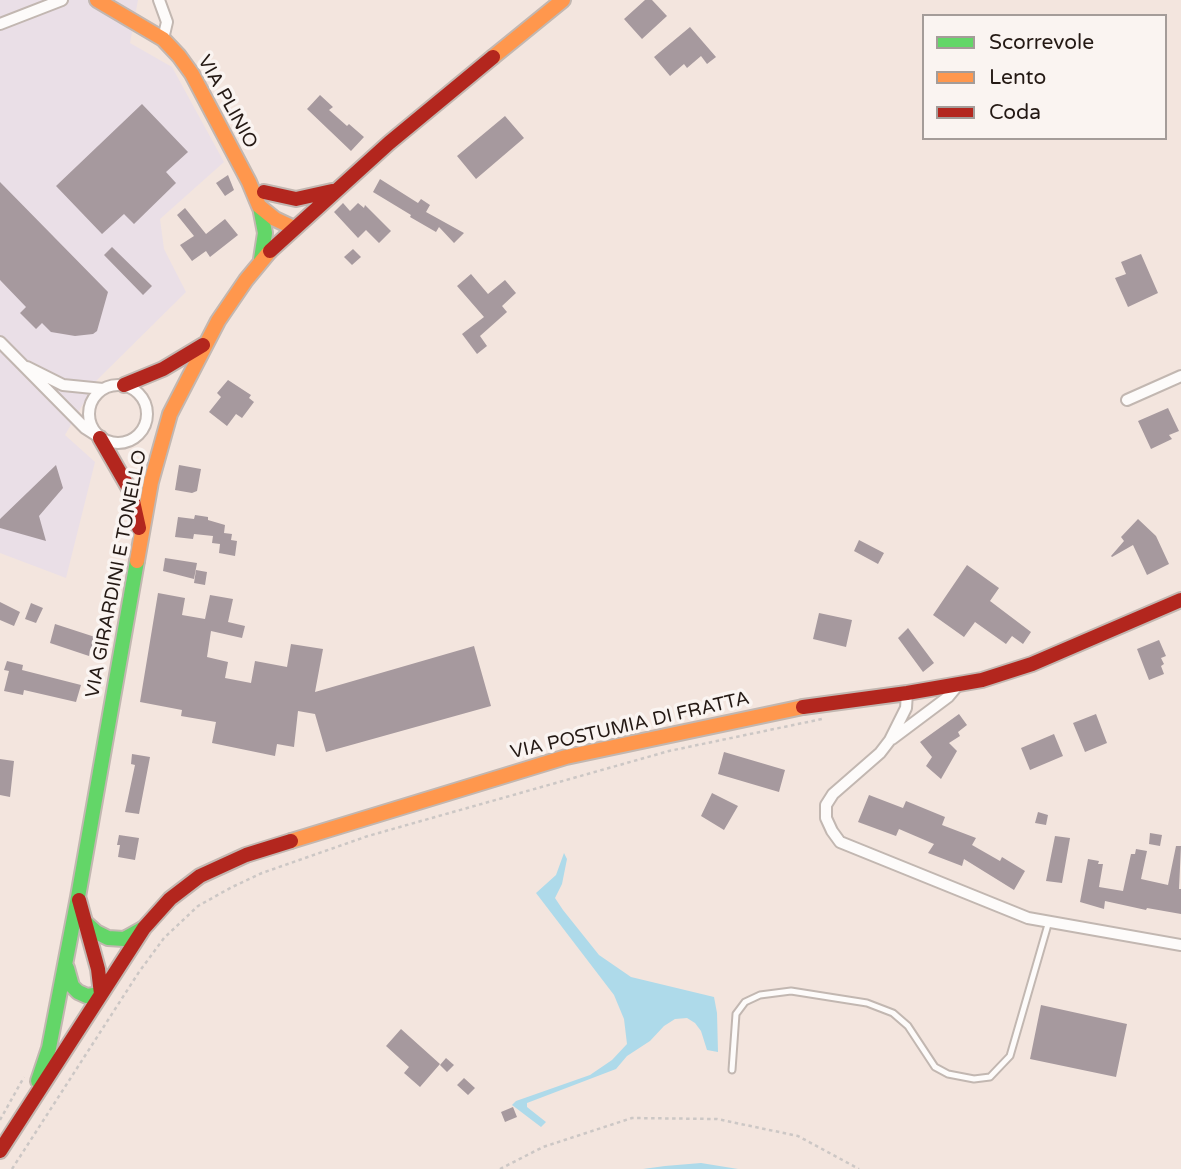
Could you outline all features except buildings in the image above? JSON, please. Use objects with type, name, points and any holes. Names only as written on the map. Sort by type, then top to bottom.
[{"type":"main road","name":"VIA PLINIO","points":[[97,0],[163,39],[192,74],[249,182],[262,199],[285,209],[294,228]]},
{"type":"main road","name":"VIA GIRARDINI E TONELLO","points":[[32,1102],[49,1048],[141,536],[159,447],[170,414],[204,345],[259,264],[294,228],[389,143],[563,0]]},
{"type":"main road","points":[[259,264],[265,233],[262,199],[296,199],[337,190]]},
{"type":"main road","points":[[124,385],[163,369],[204,345]]},
{"type":"main road","points":[[99,437],[131,492],[141,536]]},
{"type":"main road","name":"VIA POSTUMIA DI FRATTA","points":[[0,1151],[144,928],[170,899],[200,876],[259,850],[566,757],[790,708],[958,685],[1032,664],[1181,600]]},
{"type":"main road","name":"VIA GIRARDINI E TONELLO","points":[[78,897],[98,969],[101,994]]},
{"type":"main road","points":[[85,922],[108,938],[124,939],[144,928]]},
{"type":"main road","points":[[66,963],[72,986],[78,992],[87,996],[101,994]]},
{"type":"street","points":[[0,24],[62,0]]},
{"type":"street","points":[[159,0],[167,22],[163,39]]},
{"type":"street","points":[[0,342],[85,428],[99,437],[108,442],[125,443],[134,439],[145,426],[147,409],[144,401],[132,388],[124,385],[103,389],[63,385],[25,366]]},
{"type":"street","points":[[1127,400],[1181,376]]},
{"type":"street","points":[[99,437],[90,423],[89,407],[103,389]]},
{"type":"street","points":[[890,740],[948,697],[958,685]]},
{"type":"street","points":[[907,693],[906,708],[890,740],[826,805],[826,818],[841,842],[1012,912],[1181,946]]},
{"type":"lane","points":[[732,1070],[736,1014],[746,1002],[760,995],[791,991],[867,1003],[893,1013],[908,1026],[935,1067],[948,1074],[974,1079],[990,1077],[1010,1056],[1049,921]]},
{"type":"path","points":[[12,1169],[139,972],[164,938],[198,906],[232,887],[262,873],[368,836],[656,754],[829,718]]},
{"type":"path","points":[[0,1120],[25,1076]]},
{"type":"path","points":[[500,1169],[543,1147],[632,1118],[717,1119],[798,1136],[859,1169]]},
{"type":"shaded area","points":[[0,0],[138,0],[130,43],[172,67],[224,162],[160,219],[164,249],[186,292],[97,380],[65,435],[95,462],[66,578],[0,553]]},
{"type":"water","points":[[564,853],[567,859],[562,884],[555,898],[563,910],[599,955],[631,977],[714,997],[718,1052],[707,1050],[701,1031],[695,1023],[687,1018],[675,1019],[650,1041],[627,1056],[616,1069],[527,1103],[527,1107],[546,1122],[541,1127],[512,1105],[516,1101],[590,1075],[612,1060],[627,1044],[624,1019],[614,995],[536,893],[556,875]]},
{"type":"water","points":[[701,1163],[738,1169],[643,1169],[665,1166]]},
{"type":"traffic: fast","points":[[260,207],[265,233],[261,259]]},
{"type":"traffic: fast","points":[[38,1081],[49,1048],[78,897],[137,561]]},
{"type":"traffic: fast","points":[[86,923],[108,938],[124,939],[142,929]]},
{"type":"traffic: fast","points":[[67,968],[72,986],[78,992],[87,996],[101,994]]},
{"type":"traffic: slow","points":[[97,0],[163,39],[179,56],[192,74],[259,206],[275,219],[294,228]]},
{"type":"traffic: slow","points":[[493,57],[563,0]]},
{"type":"traffic: slow","points":[[137,561],[151,482],[170,414],[218,321],[270,251]]},
{"type":"traffic: slow","points":[[291,841],[566,757],[803,707]]},
{"type":"traffic: jam","points":[[270,251],[389,143],[493,57]]},
{"type":"traffic: jam","points":[[264,192],[296,199],[332,191]]},
{"type":"traffic: jam","points":[[124,385],[163,369],[203,345]]},
{"type":"traffic: jam","points":[[100,438],[131,492],[139,528]]},
{"type":"traffic: jam","points":[[803,707],[982,680],[1032,664],[1181,600]]},
{"type":"traffic: jam","points":[[0,1151],[144,928],[170,899],[200,876],[246,855],[291,841]]},
{"type":"traffic: jam","points":[[79,900],[98,969],[101,994]]}]
